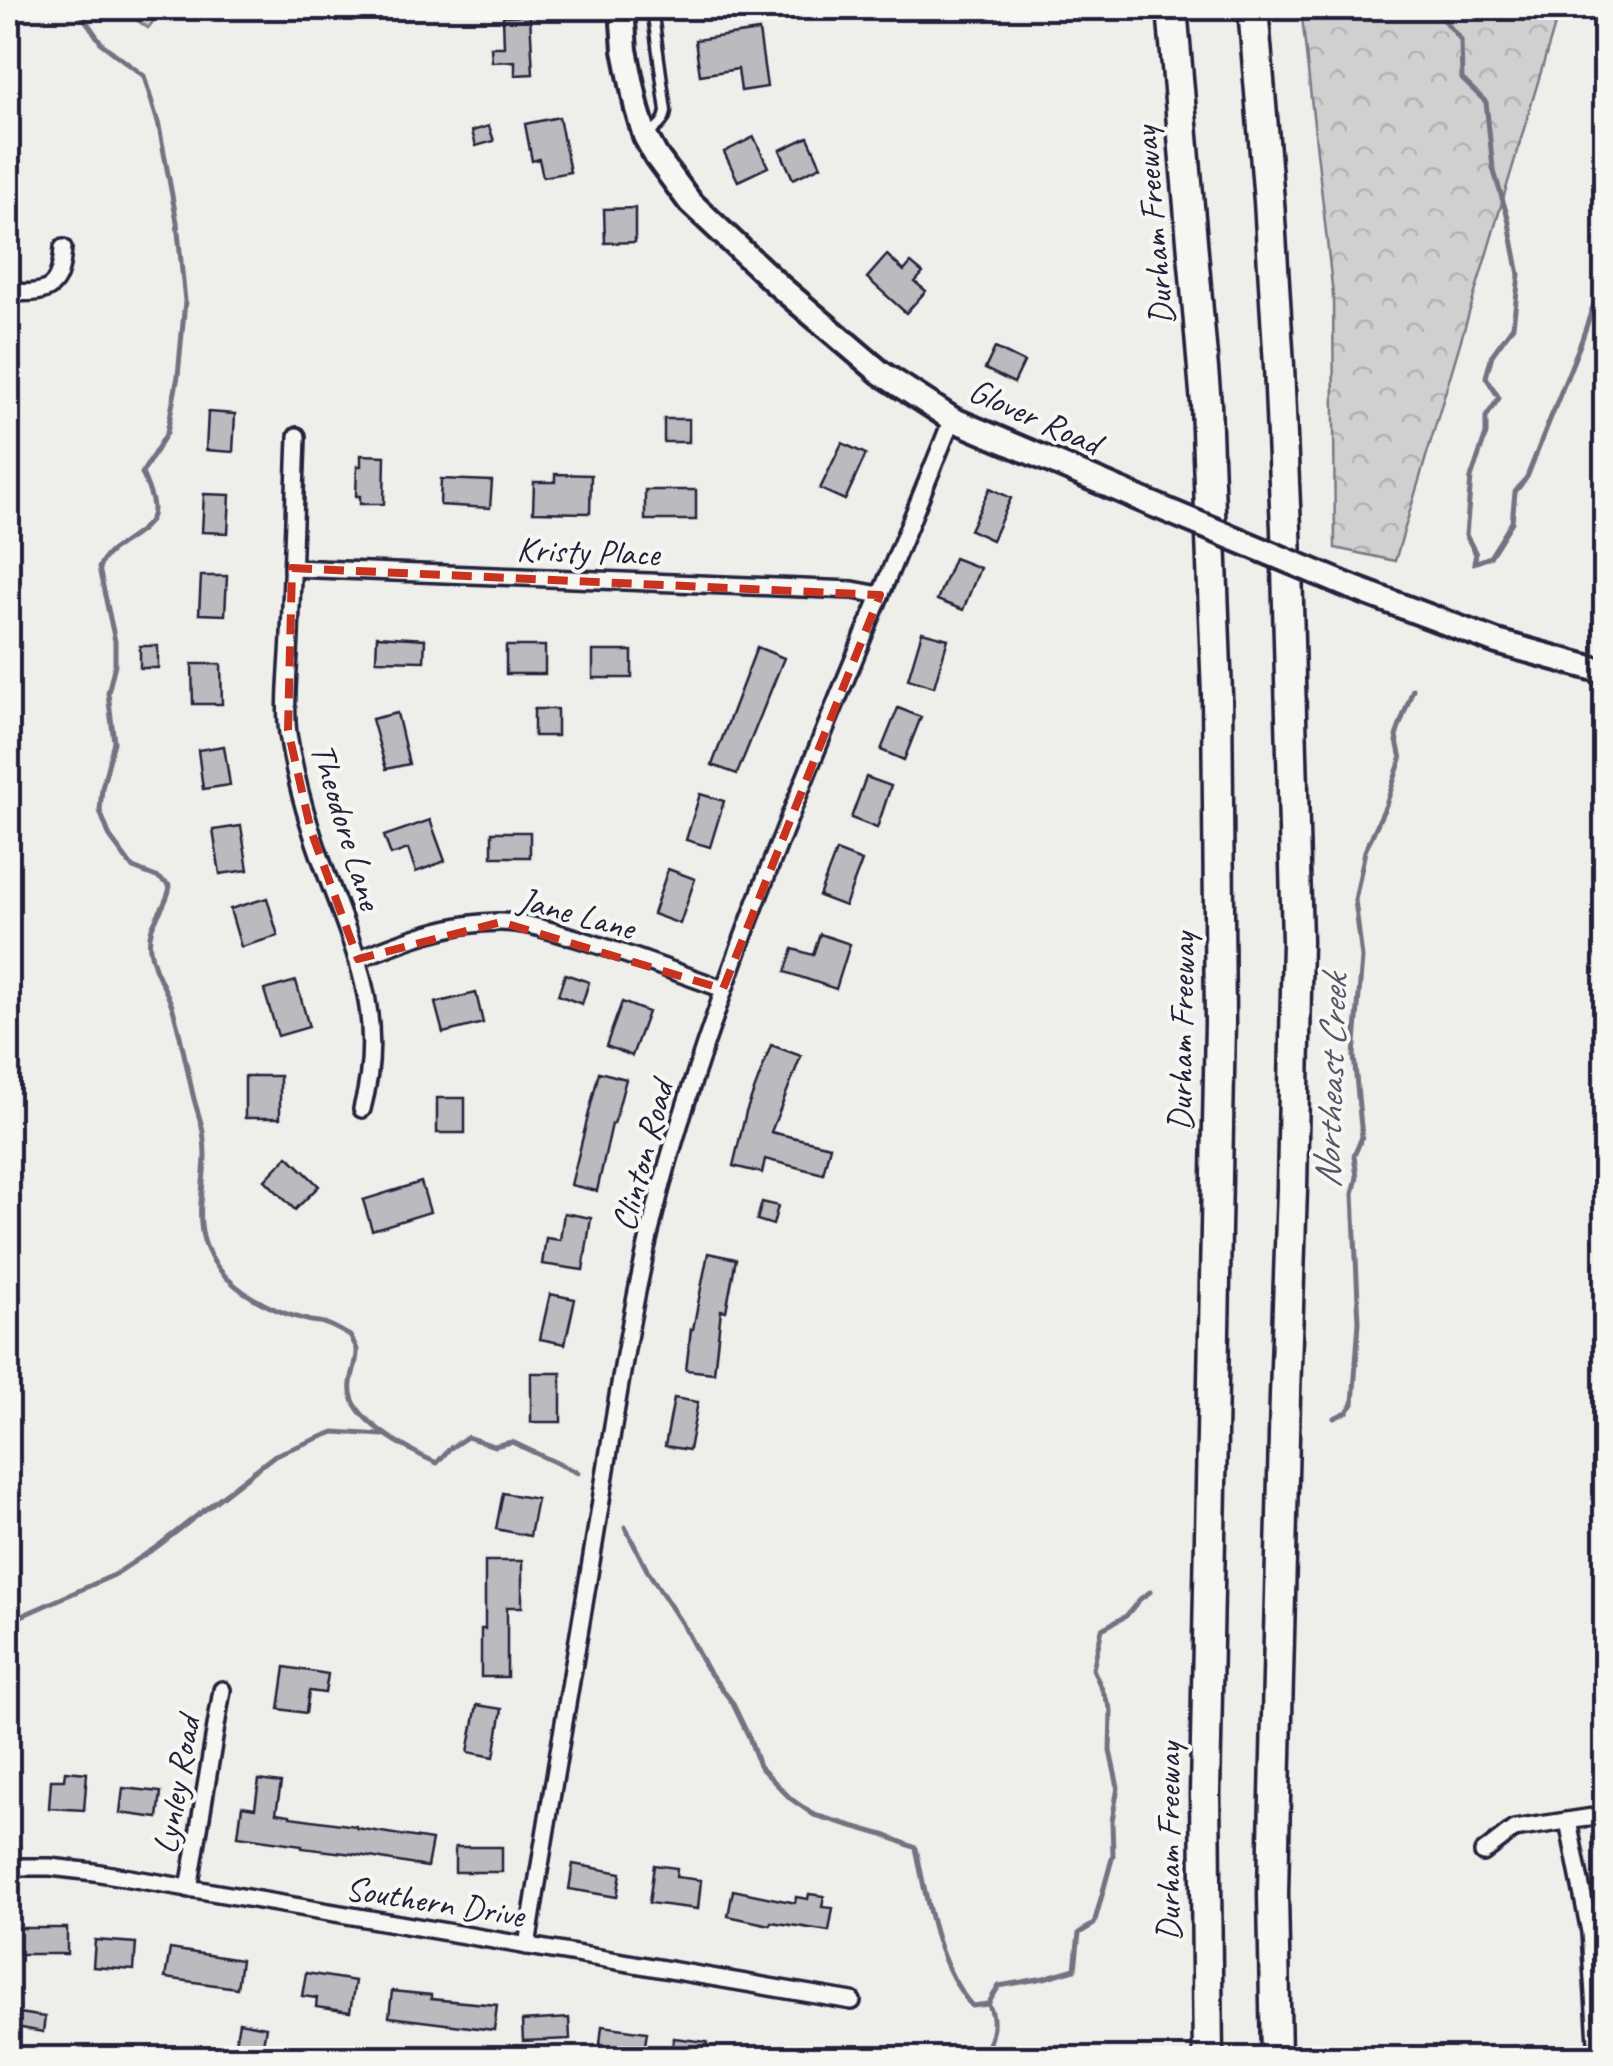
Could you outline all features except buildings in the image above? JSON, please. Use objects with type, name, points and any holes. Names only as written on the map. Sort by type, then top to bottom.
[{"type":"highway","name":"Durham Freeway","points":[[1172,8],[1206,404],[1218,695],[1220,1022],[1205,1794],[1208,2058]]},
{"type":"highway","points":[[1253,8],[1280,366],[1297,941],[1275,1796],[1276,2058]]},
{"type":"street","name":"Glover Road","points":[[622,8],[625,50],[637,110],[645,136],[666,172],[690,202],[779,286],[880,373],[952,419],[1147,502],[1497,642],[1606,672]]},
{"type":"street","points":[[8,292],[40,293],[57,282],[62,271],[63,248]]},
{"type":"street","name":"Clinton Road","points":[[526,1946],[619,1393],[668,1164],[753,908],[952,419]]},
{"type":"street","name":"Theodore Lane","points":[[298,436],[288,730],[311,831],[367,993],[370,1079],[362,1109]]},
{"type":"street","name":"Kristy Place","points":[[292,568],[852,590],[880,595]]},
{"type":"street","name":"Jane Lane","points":[[358,959],[447,930],[501,922],[548,930],[598,945],[723,989]]},
{"type":"street","name":"Lynley Road","points":[[188,1890],[222,1690]]},
{"type":"street","points":[[1483,1852],[1514,1829],[1606,1814]]},
{"type":"street","points":[[1568,1821],[1598,1930],[1598,2058]]},
{"type":"street","name":"Southern Drive","points":[[8,1866],[94,1872],[852,2001]]},
{"type":"lane","points":[[645,136],[666,117],[652,8]]},
{"type":"highlighted area","points":[[292,568],[880,595],[723,989],[501,922],[358,959],[311,831],[288,730]]},
{"type":"green space","points":[[119,8],[164,8],[148,28]]},
{"type":"green space","points":[[1301,8],[1560,8],[1395,561],[1335,548],[1333,295]]},
{"type":"waterway","points":[[77,8],[102,44],[144,76],[159,126],[177,222],[185,301],[178,376],[167,433],[142,473],[152,499],[152,516],[142,529],[107,555],[99,568],[115,641],[115,664],[108,693],[114,742],[100,811],[110,837],[133,868],[170,886],[151,931],[150,949],[175,1017],[203,1132],[204,1242],[227,1278],[254,1299],[350,1336],[357,1350],[352,1397],[375,1427],[401,1444],[437,1463],[467,1437],[494,1446],[512,1442],[578,1473]]},
{"type":"waterway","points":[[1434,8],[1461,40],[1462,79],[1486,102],[1493,168],[1519,275],[1513,326],[1492,355],[1486,377],[1499,398],[1486,417],[1486,434],[1471,478],[1466,535],[1476,554],[1474,563],[1490,557],[1512,522],[1515,492],[1527,477],[1606,268]]},
{"type":"waterway","name":"Northeast Creek","points":[[1334,1418],[1353,1404],[1359,1322],[1353,1194],[1357,1177],[1354,1156],[1362,1137],[1354,1056],[1362,958],[1355,900],[1365,851],[1401,759],[1396,736],[1413,689]]},
{"type":"waterway","points":[[8,1622],[114,1575],[158,1546],[275,1455],[334,1432],[383,1435]]},
{"type":"waterway","points":[[625,1527],[706,1668],[732,1702],[759,1766],[791,1799],[814,1815],[916,1848],[941,1952],[972,2006],[988,2004]]},
{"type":"waterway","name":"Northeast Creek","points":[[988,2004],[999,1986],[1075,1969],[1079,1933],[1094,1924],[1113,1855],[1112,1821],[1118,1787],[1110,1751],[1111,1710],[1093,1669],[1102,1629],[1126,1616],[1150,1592]]},
{"type":"waterway","name":"Northeast Creek","points":[[984,2058],[993,2024],[988,2004]]}]
